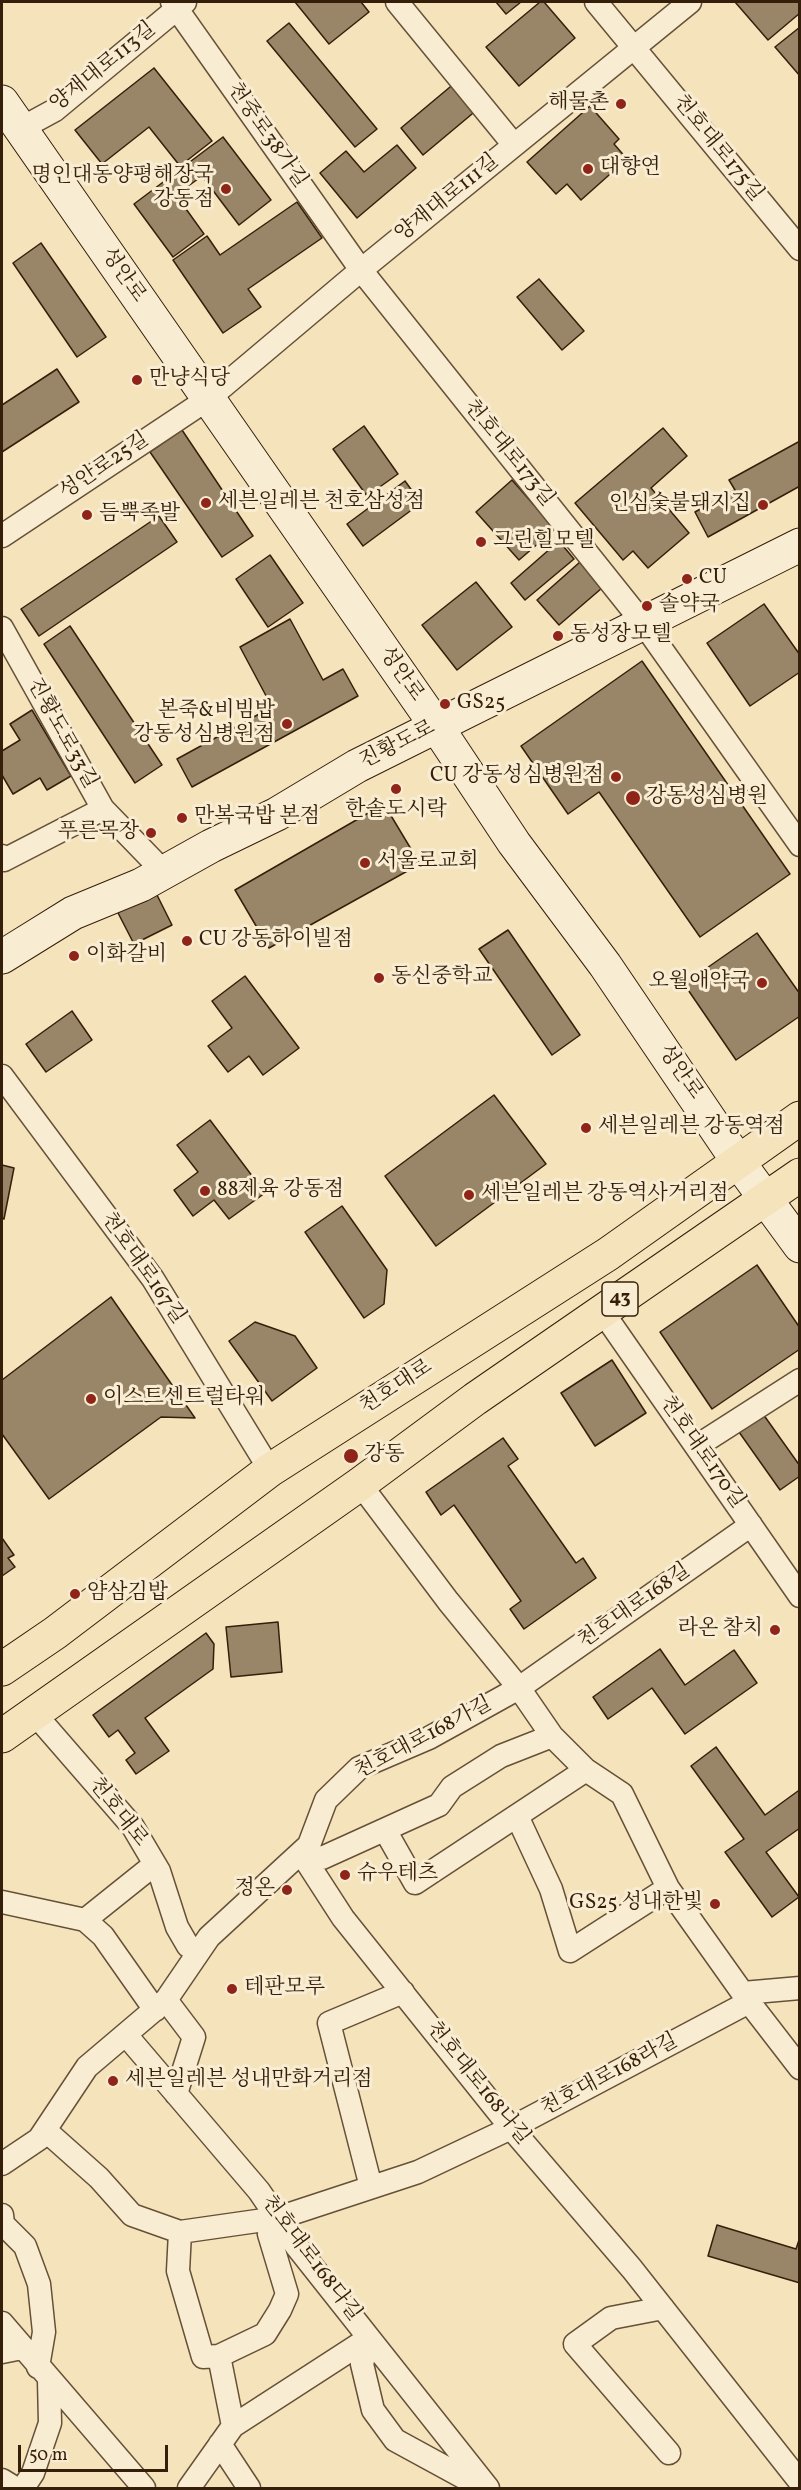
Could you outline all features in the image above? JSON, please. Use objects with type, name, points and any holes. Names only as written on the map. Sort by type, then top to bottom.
[{"type":"main road","name":"성안로","points":[[2,102],[437,727],[514,843],[605,964],[737,1160],[800,1246]]},
{"type":"main road","name":"진황도로","points":[[2,957],[74,913],[141,885],[277,814],[357,766],[800,545]]},
{"type":"main road","name":"천호대로","points":[[2,1669],[55,1633],[270,1470],[608,1254],[737,1160],[800,1118]]},
{"type":"main road","name":"43","points":[[360,1484],[475,1399],[764,1197],[800,1175]]},
{"type":"main road","points":[[2,1736],[360,1484]]},
{"type":"street","points":[[397,2],[514,145]]},
{"type":"street","name":"천호대로175길","points":[[596,2],[800,249]]},
{"type":"street","name":"양재대로111길","points":[[208,399],[361,270],[690,2]]},
{"type":"street","name":"양재대로113길","points":[[20,129],[55,110],[178,4]]},
{"type":"street","name":"천중로38가길","points":[[178,4],[361,270]]},
{"type":"street","name":"천호대로173길","points":[[361,270],[643,623],[797,837]]},
{"type":"street","name":"성안로25길","points":[[2,536],[208,399]]},
{"type":"street","name":"진황도로33길","points":[[2,628],[103,809],[164,872]]},
{"type":"street","name":"진황도로33길","points":[[2,856],[4,860],[103,809]]},
{"type":"street","name":"천호대로167길","points":[[2,1076],[153,1279],[270,1470]]},
{"type":"street","name":"천호대로170길","points":[[602,1311],[800,1596]]},
{"type":"street","points":[[697,1446],[800,1380]]},
{"type":"street","points":[[360,1484],[448,1600],[519,1688],[552,1736],[586,1770],[622,1794],[668,1888],[746,1998],[800,2068]]},
{"type":"street","name":"천호대로168길","points":[[519,1688],[751,1525]]},
{"type":"street","name":"천호대로168가길","points":[[2,2164],[39,2139],[87,2067],[161,2005],[209,1937],[309,1845],[326,1800],[359,1768],[429,1738],[519,1688]]},
{"type":"street","name":"천호대로","points":[[34,1713],[133,1827],[159,1870],[177,1927],[188,1946],[200,1952]]},
{"type":"street","points":[[300,1853],[322,1858],[439,1805],[452,1787],[501,1756],[552,1736]]},
{"type":"street","points":[[385,1830],[415,1883],[586,1770]]},
{"type":"street","points":[[517,1816],[551,1889],[570,1951],[668,1888]]},
{"type":"street","name":"천호대로168나길","points":[[300,1853],[343,1918],[512,2128],[663,2308],[800,2482]]},
{"type":"street","points":[[85,1920],[150,1868],[159,1870]]},
{"type":"street","points":[[2,1902],[85,1920],[103,1936],[161,2005],[194,2037],[176,2094]]},
{"type":"street","points":[[746,1998],[800,1988]]},
{"type":"street","points":[[371,2187],[329,2023],[403,1992]]},
{"type":"street","name":"천호대로168라길","points":[[45,2130],[99,2178],[132,2215],[180,2232],[278,2218],[418,2172],[512,2128],[746,1998]]},
{"type":"street","name":"천호대로168다길","points":[[126,2035],[259,2191],[297,2247],[488,2488]]},
{"type":"street","points":[[2,2215],[3,2224],[25,2246],[39,2284],[44,2332],[43,2374],[50,2423],[33,2474],[23,2488]]},
{"type":"street","points":[[180,2232],[178,2271],[203,2357],[219,2356],[265,2334],[287,2294],[269,2234],[278,2218]]},
{"type":"street","points":[[663,2308],[610,2318],[574,2344],[669,2453]]},
{"type":"street","points":[[2,2323],[12,2350],[43,2374],[144,2488]]},
{"type":"street","points":[[189,2488],[226,2435],[369,2338]]},
{"type":"street","points":[[369,2338],[362,2364],[372,2410],[389,2433],[395,2440],[483,2488]]},
{"type":"street","points":[[219,2356],[226,2435],[249,2488]]},
{"type":"street","points":[[2,2480],[15,2488]]},
{"type":"building","points":[[295,2],[361,2],[369,12],[329,44]]},
{"type":"building","points":[[496,2],[521,2],[506,14]]},
{"type":"building","points":[[540,2],[544,2],[575,38],[519,86],[486,47]]},
{"type":"building","points":[[735,2],[800,2],[800,13],[768,40]]},
{"type":"building","points":[[289,23],[377,129],[355,147],[267,41]]},
{"type":"building","points":[[800,27],[800,76],[775,47]]},
{"type":"building","points":[[154,68],[212,141],[180,166],[149,127],[102,164],[75,130]]},
{"type":"building","points":[[456,82],[478,109],[423,155],[401,128]]},
{"type":"building","points":[[590,106],[619,139],[614,144],[627,159],[581,200],[567,184],[556,194],[527,162]]},
{"type":"building","points":[[223,137],[271,200],[239,225],[202,176],[176,195],[204,234],[173,257],[134,204]]},
{"type":"building","points":[[397,145],[416,168],[357,218],[320,173],[346,151],[364,172]]},
{"type":"building","points":[[297,202],[322,238],[248,289],[261,307],[223,333],[173,260],[207,236],[220,255]]},
{"type":"building","points":[[41,243],[106,337],[77,357],[13,263]]},
{"type":"building","points":[[539,279],[584,331],[562,350],[517,297]]},
{"type":"building","points":[[57,369],[79,402],[2,452],[2,405]]},
{"type":"building","points":[[364,426],[398,474],[367,496],[333,449]]},
{"type":"building","points":[[663,428],[687,456],[651,488],[689,533],[648,568],[633,551],[623,560],[575,503]]},
{"type":"building","points":[[182,430],[253,536],[222,557],[150,452]]},
{"type":"building","points":[[800,441],[800,486],[708,537],[695,512],[735,490],[729,480]]},
{"type":"building","points":[[512,480],[555,529],[519,560],[476,512]]},
{"type":"building","points":[[405,481],[421,503],[363,546],[347,524]]},
{"type":"building","points":[[159,516],[177,542],[39,636],[21,609]]},
{"type":"building","points":[[559,541],[574,559],[525,600],[511,583]]},
{"type":"building","points":[[270,555],[303,603],[268,627],[236,579]]},
{"type":"building","points":[[580,562],[602,588],[559,625],[537,600]]},
{"type":"building","points":[[476,582],[512,627],[457,670],[422,625]]},
{"type":"building","points":[[764,604],[800,655],[800,672],[750,706],[707,643]]},
{"type":"building","points":[[290,619],[323,680],[343,669],[358,696],[192,787],[177,759],[272,707],[240,647]]},
{"type":"building","points":[[70,626],[162,765],[135,783],[44,644]]},
{"type":"building","name":"강동성심병원","points":[[642,661],[790,874],[700,937],[599,792],[568,814],[521,746]]},
{"type":"building","points":[[32,710],[71,776],[47,790],[40,778],[13,794],[2,775],[2,751],[20,740],[10,724]]},
{"type":"building","points":[[384,804],[420,864],[269,948],[235,890]]},
{"type":"building","points":[[154,889],[172,925],[134,944],[116,909]]},
{"type":"building","points":[[508,930],[580,1035],[552,1055],[479,949]]},
{"type":"building","points":[[757,933],[800,994],[800,1016],[736,1060],[684,984]]},
{"type":"building","points":[[245,976],[299,1048],[263,1075],[249,1056],[228,1072],[208,1046],[232,1028],[212,1001]]},
{"type":"building","points":[[72,1011],[92,1040],[46,1072],[26,1044]]},
{"type":"building","points":[[494,1095],[546,1164],[436,1246],[385,1176]]},
{"type":"building","points":[[210,1120],[265,1193],[229,1219],[214,1200],[193,1216],[174,1190],[198,1172],[177,1145]]},
{"type":"building","points":[[2,1165],[14,1168],[4,1219],[2,1218]]},
{"type":"building","points":[[342,1206],[387,1270],[384,1304],[364,1318],[305,1232]]},
{"type":"building","points":[[757,1265],[800,1328],[800,1349],[712,1409],[660,1332]]},
{"type":"building","name":"이스트센트럴타워","points":[[111,1297],[195,1418],[161,1417],[49,1499],[2,1434],[2,1380]]},
{"type":"building","points":[[255,1322],[295,1336],[317,1368],[272,1401],[229,1341]]},
{"type":"building","points":[[612,1360],[646,1413],[595,1446],[561,1393]]},
{"type":"building","points":[[763,1414],[800,1466],[800,1476],[780,1490],[739,1432]]},
{"type":"building","points":[[503,1438],[518,1459],[508,1466],[576,1563],[583,1558],[596,1578],[524,1629],[510,1609],[521,1601],[454,1505],[441,1515],[426,1492]]},
{"type":"building","points":[[2,1538],[14,1555],[8,1558],[15,1567],[2,1576]]},
{"type":"building","points":[[278,1622],[282,1672],[231,1677],[226,1627]]},
{"type":"building","points":[[206,1633],[214,1644],[213,1669],[145,1718],[169,1751],[136,1774],[126,1760],[135,1753],[118,1730],[109,1737],[93,1715]]},
{"type":"building","points":[[660,1649],[685,1685],[734,1650],[757,1683],[685,1734],[652,1688],[608,1719],[593,1697]]},
{"type":"building","points":[[716,1747],[765,1815],[798,1791],[800,1793],[800,1828],[766,1852],[799,1897],[772,1917],[725,1852],[744,1839],[691,1766]]},
{"type":"building","points":[[717,2225],[796,2249],[800,2237],[800,2283],[708,2256]]},
{"type":"place","name":"해물촌","points":[[621,104]]},
{"type":"place","name":"대향연","points":[[588,169]]},
{"type":"place","name":"명인대동양평해장국 강동점","points":[[226,189]]},
{"type":"place","name":"만냥식당","points":[[137,380]]},
{"type":"place","name":"세븐일레븐 천호삼성점","points":[[206,503]]},
{"type":"place","name":"인심숯불돼지집","points":[[763,505]]},
{"type":"place","name":"듬뿍족발","points":[[87,515]]},
{"type":"place","name":"그린힐모텔","points":[[481,542]]},
{"type":"place","name":"CU","points":[[687,579]]},
{"type":"place","name":"솔약국","points":[[647,606]]},
{"type":"place","name":"동성장모텔","points":[[558,636]]},
{"type":"place","name":"GS25","points":[[445,704]]},
{"type":"place","name":"본죽&비빔밥 강동성심병원점","points":[[287,724]]},
{"type":"place","name":"CU 강동성심병원점","points":[[616,777]]},
{"type":"place","name":"한솥도시락","points":[[396,789]]},
{"type":"place","name":"강동성심병원","points":[[633,798]]},
{"type":"place","name":"만복국밥 본점","points":[[182,818]]},
{"type":"place","name":"푸른목장","points":[[151,833]]},
{"type":"place","name":"서울로교회","points":[[365,863]]},
{"type":"place","name":"CU 강동하이빌점","points":[[187,941]]},
{"type":"place","name":"이화갈비","points":[[74,956]]},
{"type":"place","name":"동신중학교","points":[[379,978]]},
{"type":"place","name":"오월애약국","points":[[762,983]]},
{"type":"place","name":"세븐일레븐 강동역점","points":[[586,1128]]},
{"type":"place","name":"88제육 강동점","points":[[205,1191]]},
{"type":"place","name":"세븐일레븐 강동역사거리점","points":[[469,1195]]},
{"type":"place","name":"이스트센트럴타워","points":[[91,1399]]},
{"type":"place","name":"강동","points":[[351,1456]]},
{"type":"place","name":"얌삼김밥","points":[[75,1594]]},
{"type":"place","name":"라온 참치","points":[[775,1630]]},
{"type":"place","name":"슈우테츠","points":[[345,1875]]},
{"type":"place","name":"정온","points":[[287,1890]]},
{"type":"place","name":"GS25 성내한빛","points":[[715,1904]]},
{"type":"place","name":"테판모루","points":[[232,1989]]},
{"type":"place","name":"세븐일레븐 성내만화거리점","points":[[113,2081]]}]
